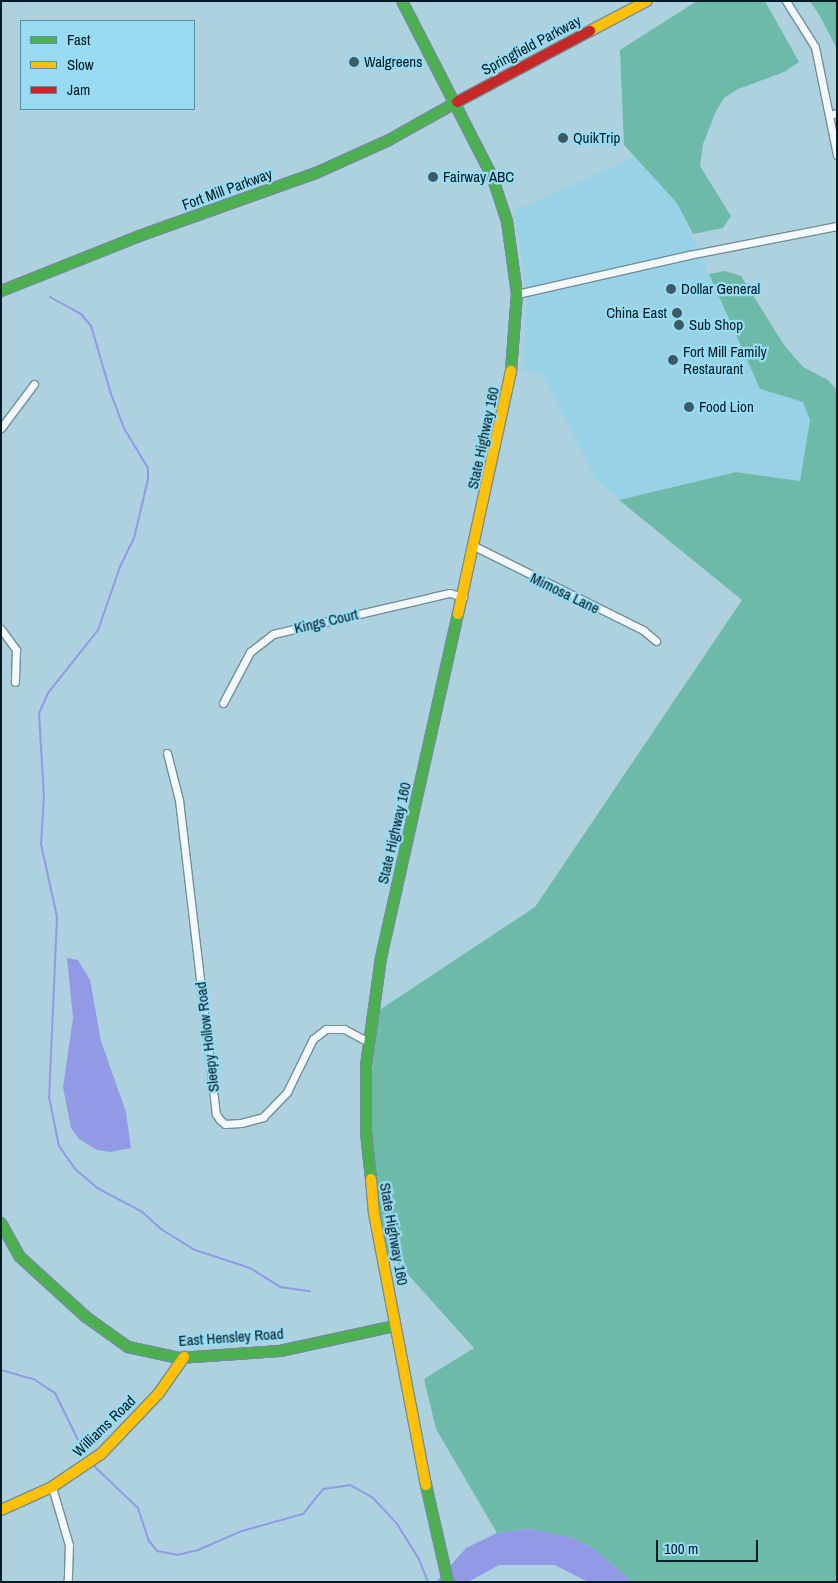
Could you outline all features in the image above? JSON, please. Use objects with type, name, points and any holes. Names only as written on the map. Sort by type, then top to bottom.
[{"type":"main road","name":"State Highway 160","points":[[402,1],[457,102],[500,198],[512,246],[517,294],[509,386],[381,958],[368,1042],[365,1095],[368,1173],[394,1326],[432,1516],[448,1582]]},
{"type":"main road","name":"Springfield Parkway","points":[[457,102],[648,1]]},
{"type":"main road","name":"Fort Mill Parkway","points":[[1,292],[139,236],[316,173],[389,140],[457,102]]},
{"type":"main road","name":"East Hensley Road","points":[[1,1223],[20,1256],[111,1337],[128,1347],[184,1358],[280,1351],[394,1326]]},
{"type":"main road","name":"Williams Road","points":[[1,1510],[52,1488],[101,1454],[159,1393],[184,1358]]},
{"type":"street","points":[[786,1],[815,47],[837,155]]},
{"type":"street","points":[[829,115],[837,113]]},
{"type":"street","points":[[517,294],[689,255],[837,226]]},
{"type":"street","points":[[1,428],[34,384]]},
{"type":"street","name":"Mimosa Lane","points":[[474,546],[644,630],[656,641]]},
{"type":"street","name":"Kings Court","points":[[223,703],[250,652],[273,634],[432,597],[450,594],[463,597]]},
{"type":"street","points":[[1,629],[16,650],[15,682]]},
{"type":"street","name":"Sleepy Hollow Road","points":[[167,754],[179,800],[216,1114],[220,1120],[225,1124],[241,1124],[263,1117],[287,1092],[312,1039],[326,1029],[344,1030],[368,1042]]},
{"type":"street","points":[[52,1488],[69,1545],[68,1582]]},
{"type":"shaded area","points":[[635,157],[677,203],[760,390],[803,402],[810,420],[800,481],[736,471],[619,500],[595,478],[542,373],[523,370],[527,290],[514,211]]},
{"type":"green space","points":[[697,1],[765,1],[799,62],[784,72],[738,89],[724,98],[716,111],[703,144],[700,166],[731,216],[723,228],[693,234],[677,203],[624,145],[620,50]]},
{"type":"green space","points":[[810,1],[837,1],[837,49],[821,18]]},
{"type":"green space","points":[[725,271],[741,276],[784,345],[803,367],[828,380],[837,390],[837,1582],[633,1582],[590,1546],[569,1537],[529,1529],[497,1533],[436,1429],[424,1379],[474,1348],[386,1250],[373,1172],[370,1094],[378,1011],[535,907],[742,600],[619,500],[736,472],[800,481],[810,420],[803,402],[760,389],[709,274]]},
{"type":"water","points":[[67,958],[78,960],[90,980],[101,1041],[126,1112],[131,1148],[110,1152],[97,1150],[79,1139],[71,1128],[63,1087],[73,1018]]},
{"type":"water","points":[[529,1529],[569,1537],[590,1546],[633,1582],[588,1582],[555,1565],[499,1565],[468,1582],[436,1582],[466,1548],[497,1533]]},
{"type":"waterway","points":[[50,297],[81,314],[91,326],[111,394],[125,430],[148,468],[148,479],[134,538],[120,567],[98,630],[48,693],[39,713],[44,796],[41,844],[57,917],[49,1097],[59,1146],[75,1169],[99,1189],[141,1211],[161,1229],[195,1250],[250,1268],[280,1287],[310,1291]]},
{"type":"waterway","points":[[1,1370],[35,1380],[55,1393],[85,1454]]},
{"type":"waterway","points":[[94,1466],[138,1508],[149,1541],[157,1551],[177,1555],[198,1550],[242,1531],[303,1514],[323,1489],[350,1485],[373,1498],[397,1524],[418,1557],[428,1582]]},
{"type":"traffic: fast","points":[[402,1],[492,176],[507,221],[517,294],[511,371]]},
{"type":"traffic: fast","points":[[1,291],[139,236],[316,173],[389,140],[457,102]]},
{"type":"traffic: fast","points":[[371,1179],[366,1132],[366,1066],[381,958],[458,614]]},
{"type":"traffic: fast","points":[[1,1223],[19,1256],[86,1317],[128,1347],[179,1358],[280,1351],[395,1326]]},
{"type":"traffic: fast","points":[[426,1485],[448,1582]]},
{"type":"traffic: slow","points":[[590,31],[647,1]]},
{"type":"traffic: slow","points":[[458,614],[511,371]]},
{"type":"traffic: slow","points":[[371,1179],[374,1213],[426,1485]]},
{"type":"traffic: slow","points":[[1,1510],[52,1487],[101,1454],[159,1393],[184,1357]]},
{"type":"traffic: jam","points":[[457,102],[590,31]]},
{"type":"place","name":"Walgreens","points":[[354,62]]},
{"type":"place","name":"QuikTrip","points":[[563,138]]},
{"type":"place","name":"Fairway ABC","points":[[433,177]]},
{"type":"place","name":"Dollar General","points":[[671,289]]},
{"type":"place","name":"China East","points":[[677,313]]},
{"type":"place","name":"Sub Shop","points":[[679,325]]},
{"type":"place","name":"Fort Mill Family Restaurant","points":[[673,360]]},
{"type":"place","name":"Food Lion","points":[[689,407]]}]
